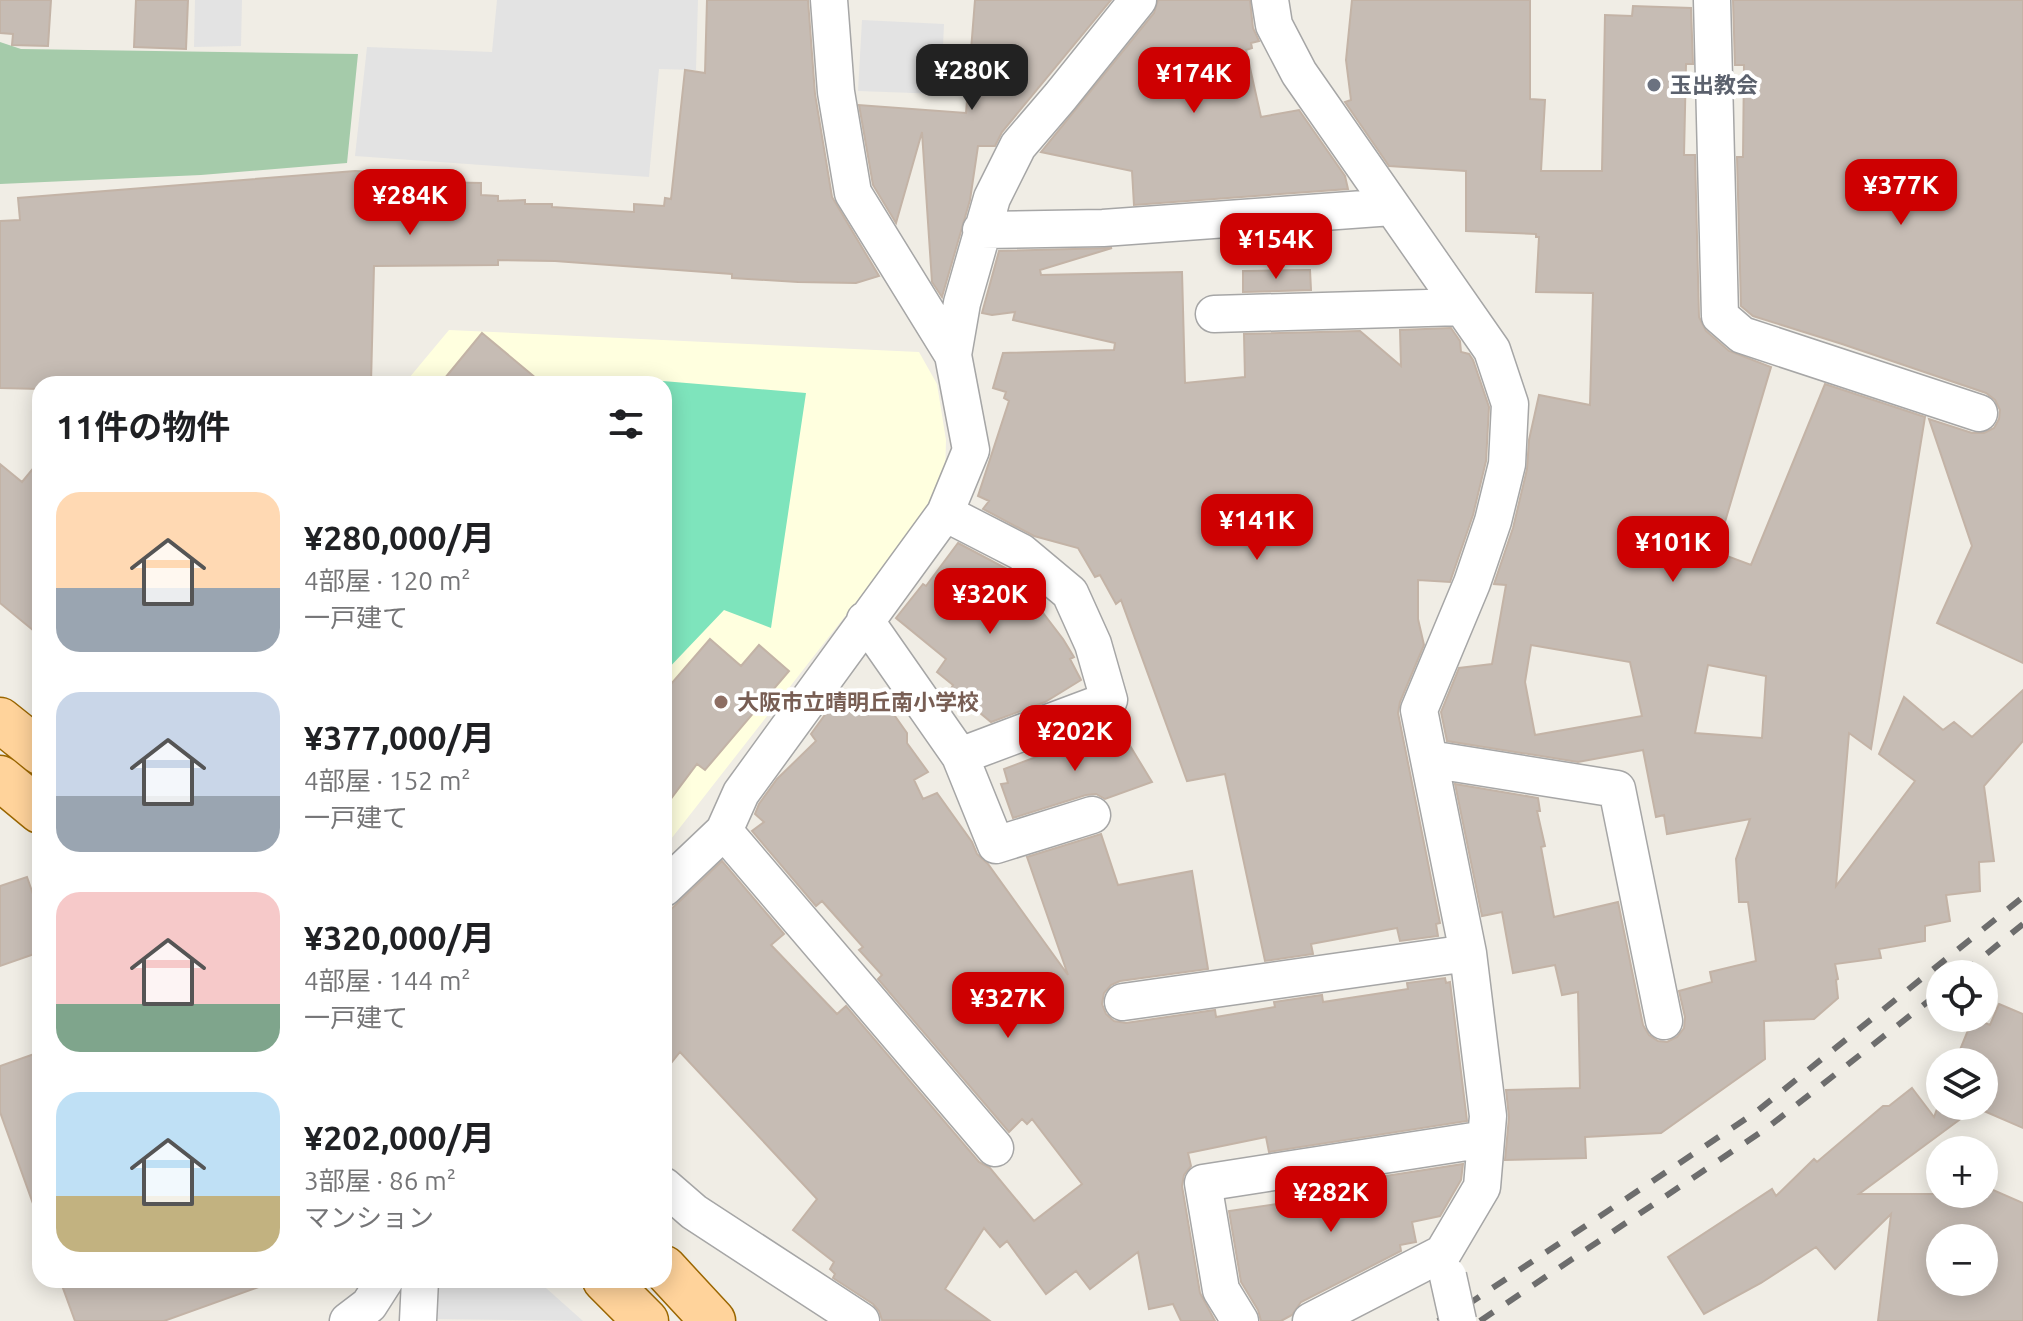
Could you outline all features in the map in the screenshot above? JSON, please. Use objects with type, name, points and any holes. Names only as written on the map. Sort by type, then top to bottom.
[{"type":"main road","points":[[0,720],[32,746]]},
{"type":"main road","points":[[0,778],[32,804]]},
{"type":"main road","points":[[672,1277],[713,1321]]},
{"type":"main road","points":[[613,1288],[646,1321]]},
{"type":"street","points":[[829,0],[836,92],[853,193],[953,355]]},
{"type":"street","points":[[672,880],[724,831],[741,793],[945,513],[971,450],[953,355],[962,303],[992,198],[1018,146],[1138,0]]},
{"type":"street","points":[[1270,0],[1274,25],[1299,73],[1492,350],[1510,404],[1507,464],[1493,521],[1472,583],[1419,710],[1468,953],[1488,1116],[1482,1187],[1446,1265],[1458,1321]]},
{"type":"street","points":[[1712,0],[1720,316],[1742,335],[1979,413]]},
{"type":"street","points":[[981,230],[1103,228],[1392,207]]},
{"type":"street","points":[[1214,314],[1462,307]]},
{"type":"street","points":[[945,513],[1021,552],[1070,593],[1093,644],[1109,700],[960,756]]},
{"type":"street","points":[[865,620],[960,756],[996,845],[1092,815]]},
{"type":"street","points":[[1429,759],[1617,789],[1664,1021]]},
{"type":"street","points":[[724,831],[995,1148]]},
{"type":"street","points":[[1123,1002],[1468,953]]},
{"type":"street","points":[[1240,1321],[1221,1290],[1203,1183],[1486,1139]]},
{"type":"street","points":[[672,1193],[694,1212],[861,1321]]},
{"type":"street","points":[[1311,1321],[1446,1265]]},
{"type":"street","points":[[348,1321],[369,1305],[380,1288]]},
{"type":"street","points":[[418,1321],[420,1288]]},
{"type":"shaded area","points":[[195,0],[242,0],[241,46],[194,47]]},
{"type":"shaded area","points":[[497,0],[698,0],[696,70],[659,69],[649,177],[355,156],[367,47],[492,52]]},
{"type":"shaded area","points":[[862,20],[944,24],[941,94],[858,91]]},
{"type":"shaded area","points":[[0,42],[21,49],[358,54],[347,163],[201,175],[0,184]]},
{"type":"shaded area","name":"大阪市立晴明丘南小学校","points":[[449,330],[919,352],[937,384],[946,440],[945,479],[892,556],[672,838],[672,376],[411,376]]},
{"type":"shaded area","points":[[433,1288],[546,1288],[583,1321],[434,1319]]},
{"type":"green space","points":[[672,382],[806,393],[771,628],[724,610],[672,665]]},
{"type":"building","points":[[0,0],[51,0],[48,46],[12,45],[13,34],[0,33]]},
{"type":"building","points":[[136,0],[188,0],[186,49],[134,47]]},
{"type":"building","points":[[707,0],[808,0],[815,94],[832,197],[879,276],[856,283],[798,282],[555,261],[498,260],[498,265],[374,266],[371,376],[32,376],[32,389],[0,388],[0,221],[20,220],[18,198],[355,171],[430,174],[430,182],[481,183],[481,195],[498,196],[498,201],[525,200],[525,204],[552,204],[552,207],[634,212],[634,204],[664,206],[665,198],[671,199],[685,70],[705,73]]},
{"type":"building","points":[[975,0],[1111,0],[1002,132],[995,146],[978,146],[970,200],[942,297],[932,282],[922,132],[896,223],[873,185],[859,105],[966,113]]},
{"type":"building","points":[[1158,0],[1250,0],[1253,28],[1259,41],[1251,43],[1252,48],[1246,50],[1261,117],[1299,110],[1345,176],[1348,189],[1134,205],[1132,171],[1041,152],[1154,13]]},
{"type":"building","points":[[1352,0],[1530,0],[1530,99],[1545,100],[1541,171],[1602,171],[1605,15],[1632,16],[1633,6],[1691,8],[1693,64],[1686,64],[1684,155],[1695,155],[1699,317],[1706,331],[1729,351],[1771,367],[1716,552],[1751,565],[1825,384],[1925,417],[1871,749],[1849,733],[1836,886],[1915,781],[1879,754],[1904,697],[1943,730],[1954,722],[1972,737],[2023,690],[2023,741],[1984,786],[1994,861],[1979,862],[1980,891],[1946,895],[1950,921],[1925,926],[1925,941],[1879,949],[1881,958],[1835,964],[1838,998],[1814,1019],[1764,1021],[1765,1059],[1661,1133],[1585,1137],[1586,1158],[1505,1160],[1509,1117],[1506,1090],[1580,1088],[1578,992],[1562,995],[1555,965],[1513,973],[1502,912],[1482,916],[1455,784],[1538,798],[1540,811],[1537,811],[1545,846],[1541,847],[1554,917],[1618,902],[1643,1025],[1649,1035],[1658,1041],[1667,1042],[1677,1037],[1684,1028],[1685,1017],[1679,991],[1712,982],[1710,972],[1756,961],[1748,902],[1739,902],[1736,859],[1750,819],[1667,834],[1664,815],[1656,817],[1643,750],[1578,762],[1447,741],[1441,712],[1459,668],[1492,664],[1506,585],[1494,584],[1513,528],[1527,469],[1529,440],[1539,395],[1590,405],[1593,293],[1536,292],[1539,237],[1536,234],[1466,231],[1466,171],[1389,166],[1345,102],[1351,100],[1346,60]],"holes":[[[1531,645],[1630,662],[1642,716],[1535,735],[1525,682]],[[1708,665],[1766,676],[1762,738],[1695,733]]]},
{"type":"building","points":[[1733,0],[2023,0],[2023,663],[1937,623],[1972,546],[1929,419],[1972,433],[1984,433],[1994,428],[1999,419],[2000,410],[1995,400],[1986,393],[1753,316],[1741,306],[1737,157],[1743,157],[1744,65],[1735,65]]},
{"type":"building","points":[[1112,248],[1040,270],[1041,275],[1182,272],[1185,383],[1245,377],[1244,334],[1360,331],[1401,366],[1400,330],[1451,328],[1460,341],[1461,352],[1469,354],[1473,360],[1489,407],[1486,461],[1473,515],[1450,582],[1418,580],[1418,619],[1424,645],[1398,713],[1440,923],[1436,924],[1438,936],[1400,941],[1397,928],[1311,944],[1313,954],[1265,961],[1225,774],[1187,781],[1121,600],[1116,604],[1100,575],[1095,577],[1078,548],[1034,536],[983,509],[989,501],[978,496],[1009,401],[1004,398],[1006,392],[993,388],[1003,353],[1114,350],[1115,343],[1013,320],[1015,312],[982,313],[999,251]]},
{"type":"building","points":[[1310,270],[1311,290],[1243,292],[1243,271]]},
{"type":"building","points":[[482,333],[533,376],[447,376]]},
{"type":"building","points":[[0,464],[22,482],[32,470],[32,629],[0,603]]},
{"type":"building","points":[[958,543],[1011,571],[1063,639],[1074,657],[1070,659],[1081,680],[1045,702],[991,722],[951,689],[953,685],[937,672],[946,659],[896,618],[923,584],[926,586]]},
{"type":"building","points":[[710,639],[741,666],[759,645],[789,671],[705,770],[697,764],[672,797],[672,683]]},
{"type":"building","points":[[851,691],[863,708],[880,695],[907,733],[907,743],[928,772],[914,780],[923,799],[937,793],[977,854],[988,864],[1068,975],[1027,857],[1101,834],[1118,885],[1192,871],[1208,969],[1120,981],[1111,985],[1104,993],[1102,1004],[1106,1014],[1114,1021],[1126,1023],[1215,1010],[1216,1017],[1275,1007],[1274,1002],[1322,995],[1323,1002],[1408,989],[1407,983],[1445,978],[1446,983],[1450,982],[1467,1121],[1269,1152],[1266,1137],[1188,1153],[1191,1166],[1184,1175],[1182,1186],[1200,1293],[1215,1321],[1181,1321],[1173,1304],[1149,1309],[1138,1252],[1090,1289],[1076,1271],[1046,1294],[1007,1241],[1000,1247],[984,1228],[945,1289],[990,1321],[882,1320],[873,1304],[833,1278],[835,1274],[830,1269],[834,1262],[793,1230],[817,1199],[680,1052],[672,1062],[672,908],[722,861],[784,934],[771,945],[837,1014],[846,1006],[979,1162],[990,1168],[1034,1221],[1082,1184],[1032,1119],[1027,1124],[1022,1119],[1009,1132],[878,979],[882,975],[859,950],[863,947],[822,901],[816,906],[752,831],[764,822],[755,814],[759,804],[777,779],[816,741],[811,734],[832,705]]},
{"type":"building","points":[[1118,726],[1152,782],[1105,799],[1096,794],[1086,795],[1013,818],[1001,784],[1008,783],[1004,769]]},
{"type":"building","points":[[27,877],[32,891],[32,955],[0,966],[0,886]]},
{"type":"building","points":[[1999,1004],[2023,1014],[2023,1128],[1998,1117],[1998,1048],[1961,1048],[1967,1032],[1998,1032]]},
{"type":"building","points":[[32,1055],[32,1201],[0,1112],[0,1066]]},
{"type":"building","points":[[1912,1088],[1926,1106],[1926,1120],[1959,1120],[1937,1136],[1926,1136],[1926,1144],[1859,1194],[1926,1194],[1926,1208],[1998,1208],[1998,1192],[2023,1203],[2023,1321],[1878,1321],[1891,1214],[1835,1269],[1816,1247],[1761,1283],[1704,1314],[1668,1257],[1772,1189],[1776,1196],[1814,1159],[1817,1162],[1883,1106],[1889,1106]]},
{"type":"building","points":[[1463,1164],[1461,1180],[1440,1216],[1412,1222],[1416,1242],[1400,1245],[1401,1251],[1301,1302],[1292,1315],[1281,1321],[1261,1321],[1241,1282],[1229,1211],[1277,1204],[1276,1193]]},
{"type":"building","points":[[63,1288],[256,1288],[164,1321],[75,1321]]},
{"type":"railway","points":[[1438,1321],[1470,1303],[1756,1112],[2023,897]]},
{"type":"railway","points":[[1979,960],[2023,924]]},
{"type":"railway","points":[[1480,1321],[1767,1128],[1926,1003]]},
{"type":"place","name":"玉出教会","points":[[1654,85]]},
{"type":"place","name":"大阪市立晴明丘南小学校","points":[[721,702]]}]
